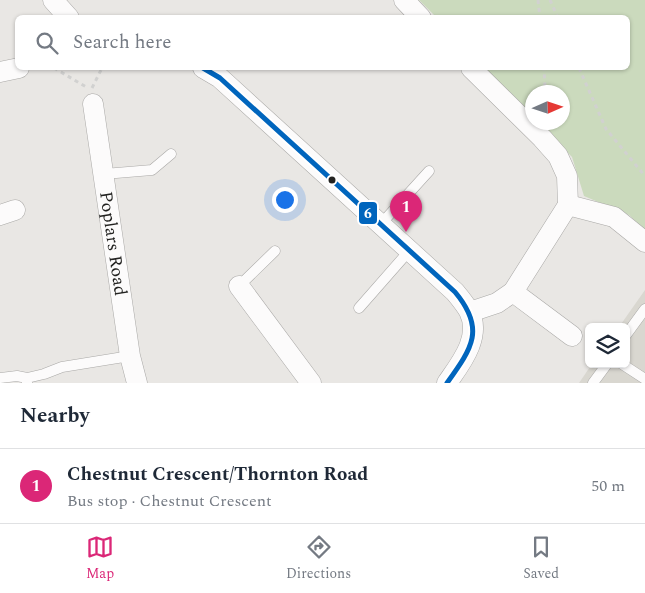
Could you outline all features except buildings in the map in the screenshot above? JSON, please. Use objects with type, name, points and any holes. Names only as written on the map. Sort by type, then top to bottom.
[{"type":"street","points":[[53,0],[67,15]]},
{"type":"street","points":[[404,0],[418,15]]},
{"type":"street","points":[[0,72],[15,69]]},
{"type":"street","points":[[470,312],[496,303],[513,292],[568,205],[567,176],[558,156],[473,70]]},
{"type":"street","points":[[216,73],[455,292],[470,312],[473,330],[468,354],[447,383]]},
{"type":"street","name":"Poplars Road","points":[[93,104],[130,356],[137,383]]},
{"type":"street","points":[[568,205],[614,217],[645,242]]},
{"type":"street","points":[[239,286],[311,383]]},
{"type":"street","points":[[513,292],[572,336]]},
{"type":"lane","points":[[104,174],[152,170],[171,154]]},
{"type":"lane","points":[[380,225],[429,171]]},
{"type":"lane","points":[[239,286],[275,251]]},
{"type":"lane","points":[[359,308],[409,251]]},
{"type":"lane","points":[[630,330],[645,309]]},
{"type":"lane","points":[[0,378],[17,376],[27,380],[62,367],[130,356]]},
{"type":"lane","points":[[593,383],[604,368]]},
{"type":"lane","points":[[628,368],[645,379]]},
{"type":"path","points":[[538,0],[540,15]]},
{"type":"path","points":[[550,0],[557,15]]},
{"type":"path","points":[[58,70],[91,89],[101,70]]},
{"type":"path","points":[[544,70],[545,85]]},
{"type":"path","points":[[580,70],[606,129],[645,176]]},
{"type":"shaded area","points":[[645,290],[645,383],[579,383],[589,368],[630,368],[630,323],[622,323]]},
{"type":"green space","points":[[419,0],[645,0],[645,230],[629,215],[584,196],[572,157],[545,130],[570,130],[570,85],[525,85],[525,110],[487,70],[630,70],[630,15],[434,15]]},
{"type":"transit line","name":"6","points":[[206,70],[220,78],[455,292],[465,305],[473,328],[472,338],[469,349],[447,383]]},
{"type":"place","name":"Chestnut Crescent/Thornton Road","points":[[406,232]]}]
